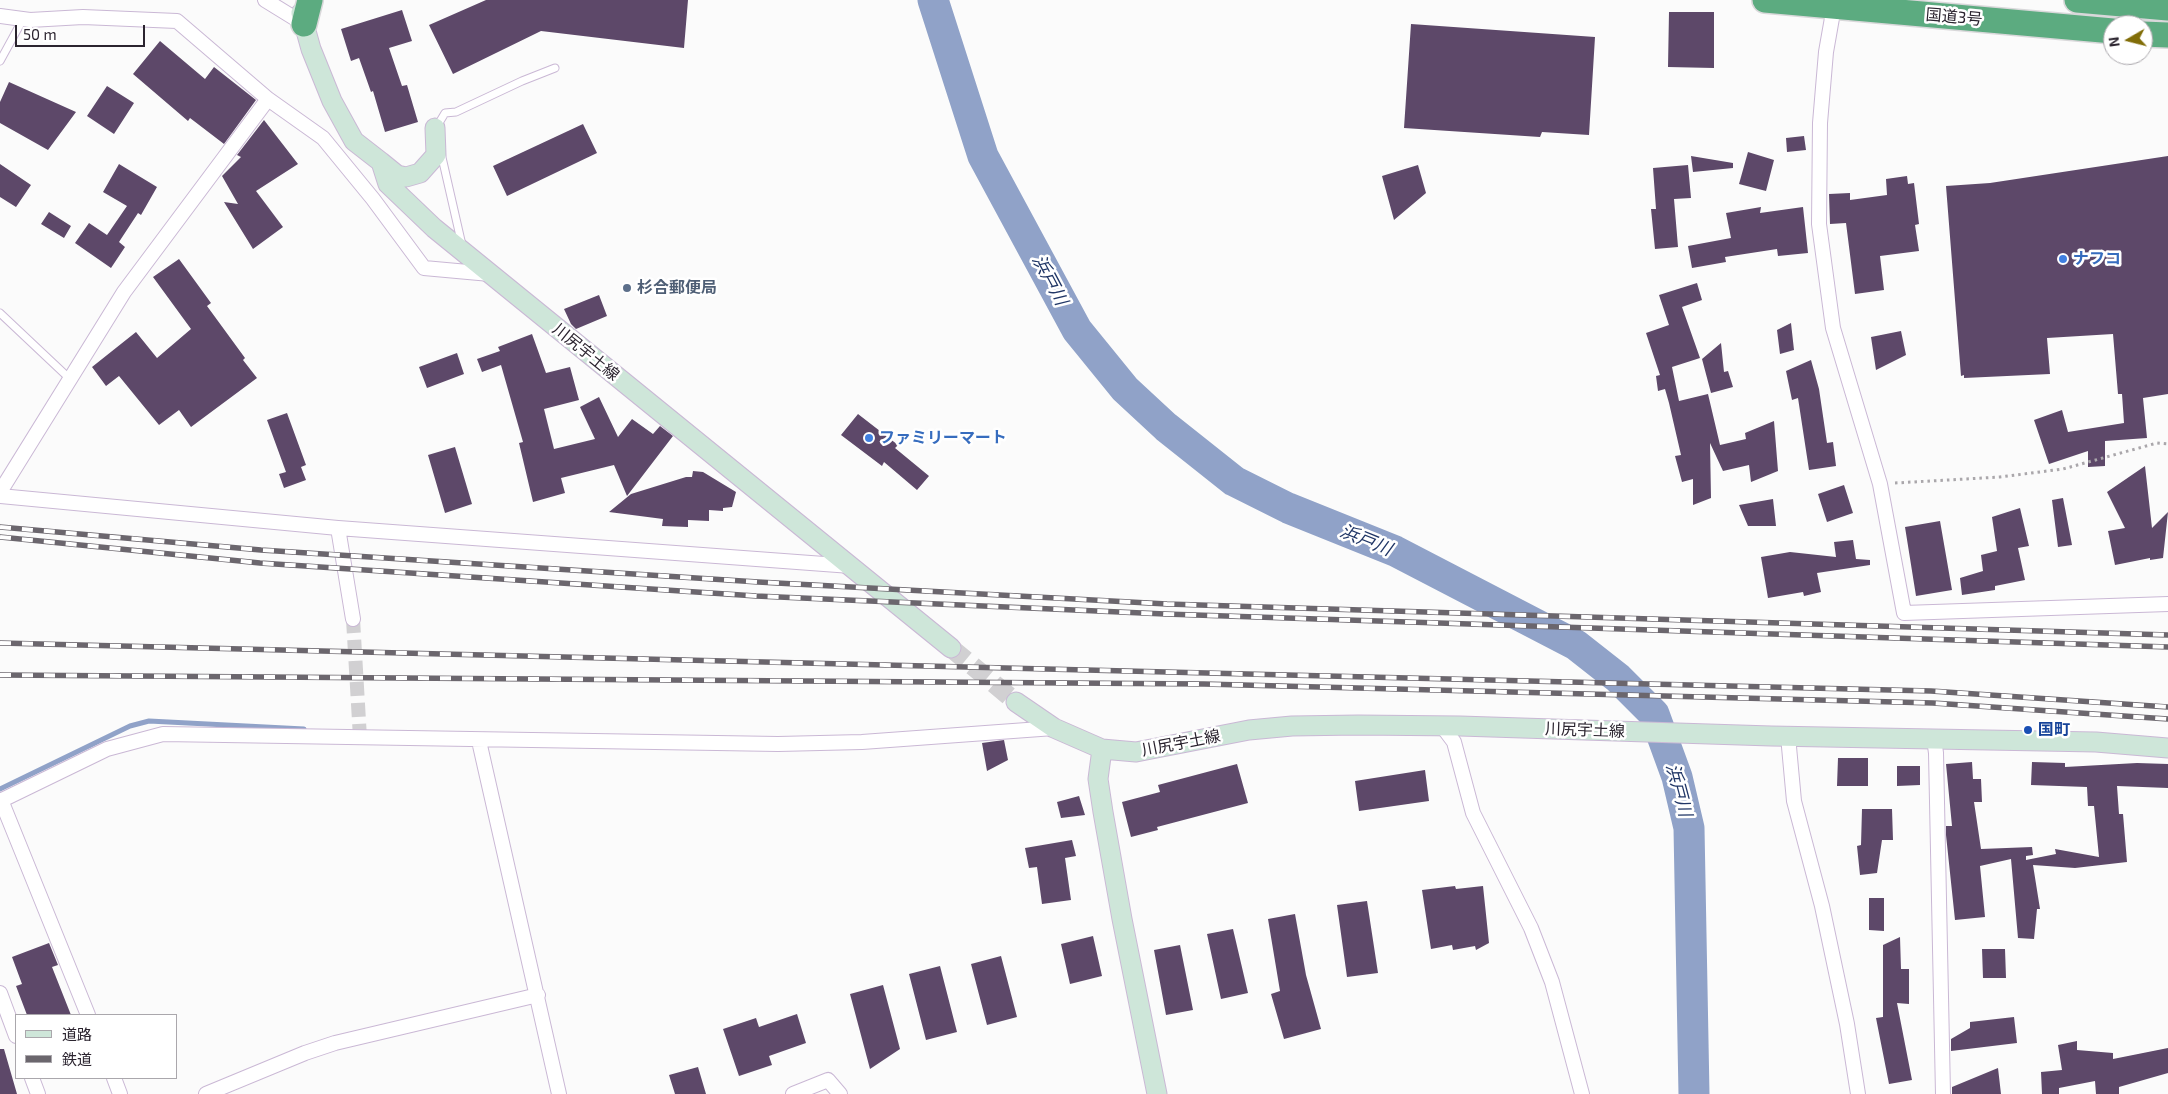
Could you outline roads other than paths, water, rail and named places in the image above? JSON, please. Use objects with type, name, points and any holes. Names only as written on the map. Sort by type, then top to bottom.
[{"type":"highway","points":[[304,24],[310,0]]},
{"type":"highway","name":"国道3号","points":[[1765,0],[1834,3],[2103,30]]},
{"type":"highway","points":[[2077,0],[2168,8]]},
{"type":"highway","points":[[2153,34],[2168,35]]},
{"type":"main road","points":[[298,0],[304,24],[332,101],[354,141],[397,175],[406,177],[420,173],[436,154],[435,128]]},
{"type":"main road","name":"川尻宇土線","points":[[381,162],[388,184],[434,228],[951,648]]},
{"type":"main road","name":"川尻宇土線","points":[[1016,702],[1054,728],[1102,750],[1136,752],[1249,730],[1292,726],[1358,724],[1780,736],[2096,742],[2168,748]]},
{"type":"main road","points":[[1102,750],[1098,779],[1103,812],[1157,1094]]},
{"type":"street","points":[[265,0],[304,24]]},
{"type":"street","points":[[1834,3],[1826,52],[1820,123],[1819,224],[1833,328],[1880,484],[1904,613],[2168,604]]},
{"type":"street","points":[[0,16],[23,19],[84,17],[177,21],[268,99],[323,138],[373,199],[424,268],[490,274]]},
{"type":"street","points":[[0,492],[124,292],[268,99]]},
{"type":"street","points":[[0,496],[338,528],[850,566]]},
{"type":"street","points":[[338,528],[353,619]]},
{"type":"street","points":[[1451,726],[1473,813],[1531,928],[1552,982],[1582,1094]]},
{"type":"street","points":[[88,1014],[0,800],[107,748],[163,734],[479,741],[778,744],[862,742],[1054,728]]},
{"type":"street","points":[[1780,736],[1794,801],[1824,915],[1847,1024],[1858,1094]]},
{"type":"street","points":[[1934,739],[1936,753],[1943,1094]]},
{"type":"street","points":[[479,741],[559,1094]]},
{"type":"street","points":[[206,1094],[305,1053],[334,1044],[538,995]]},
{"type":"street","points":[[1,996],[15,1033]]},
{"type":"street","points":[[32,1079],[38,1094]]},
{"type":"street","points":[[114,1079],[120,1094]]},
{"type":"street","points":[[793,1094],[828,1080],[840,1094]]},
{"type":"lane","points":[[0,61],[23,19]]},
{"type":"lane","points":[[464,252],[435,128],[445,114],[456,112],[522,81],[555,68]]},
{"type":"lane","points":[[0,313],[70,379]]},
{"type":"waterway","name":"浜戸川","points":[[933,0],[983,156],[1077,330],[1125,389],[1166,427],[1234,481],[1288,508],[1395,551],[1576,645],[1618,678],[1654,714],[1677,777],[1689,828],[1694,1094]]},
{"type":"waterway","points":[[0,789],[130,726],[149,721],[304,729]]},
{"type":"tunnel","points":[[353,619],[360,738]]},
{"type":"tunnel","points":[[951,648],[1016,702]]},
{"type":"railway","points":[[0,527],[261,550],[758,582],[1167,604],[2168,635]]},
{"type":"railway","points":[[0,537],[260,563],[756,596],[1165,614],[2168,647]]},
{"type":"railway","points":[[0,643],[1931,691],[2168,707]]},
{"type":"railway","points":[[0,675],[1204,684],[1933,703],[2168,719]]},
{"type":"place","name":"ナフコ","points":[[2063,259]]},
{"type":"place","name":"杉合郵便局","points":[[627,288]]},
{"type":"place","name":"ファミリーマート","points":[[869,438]]},
{"type":"place","name":"国町","points":[[2028,730]]}]
